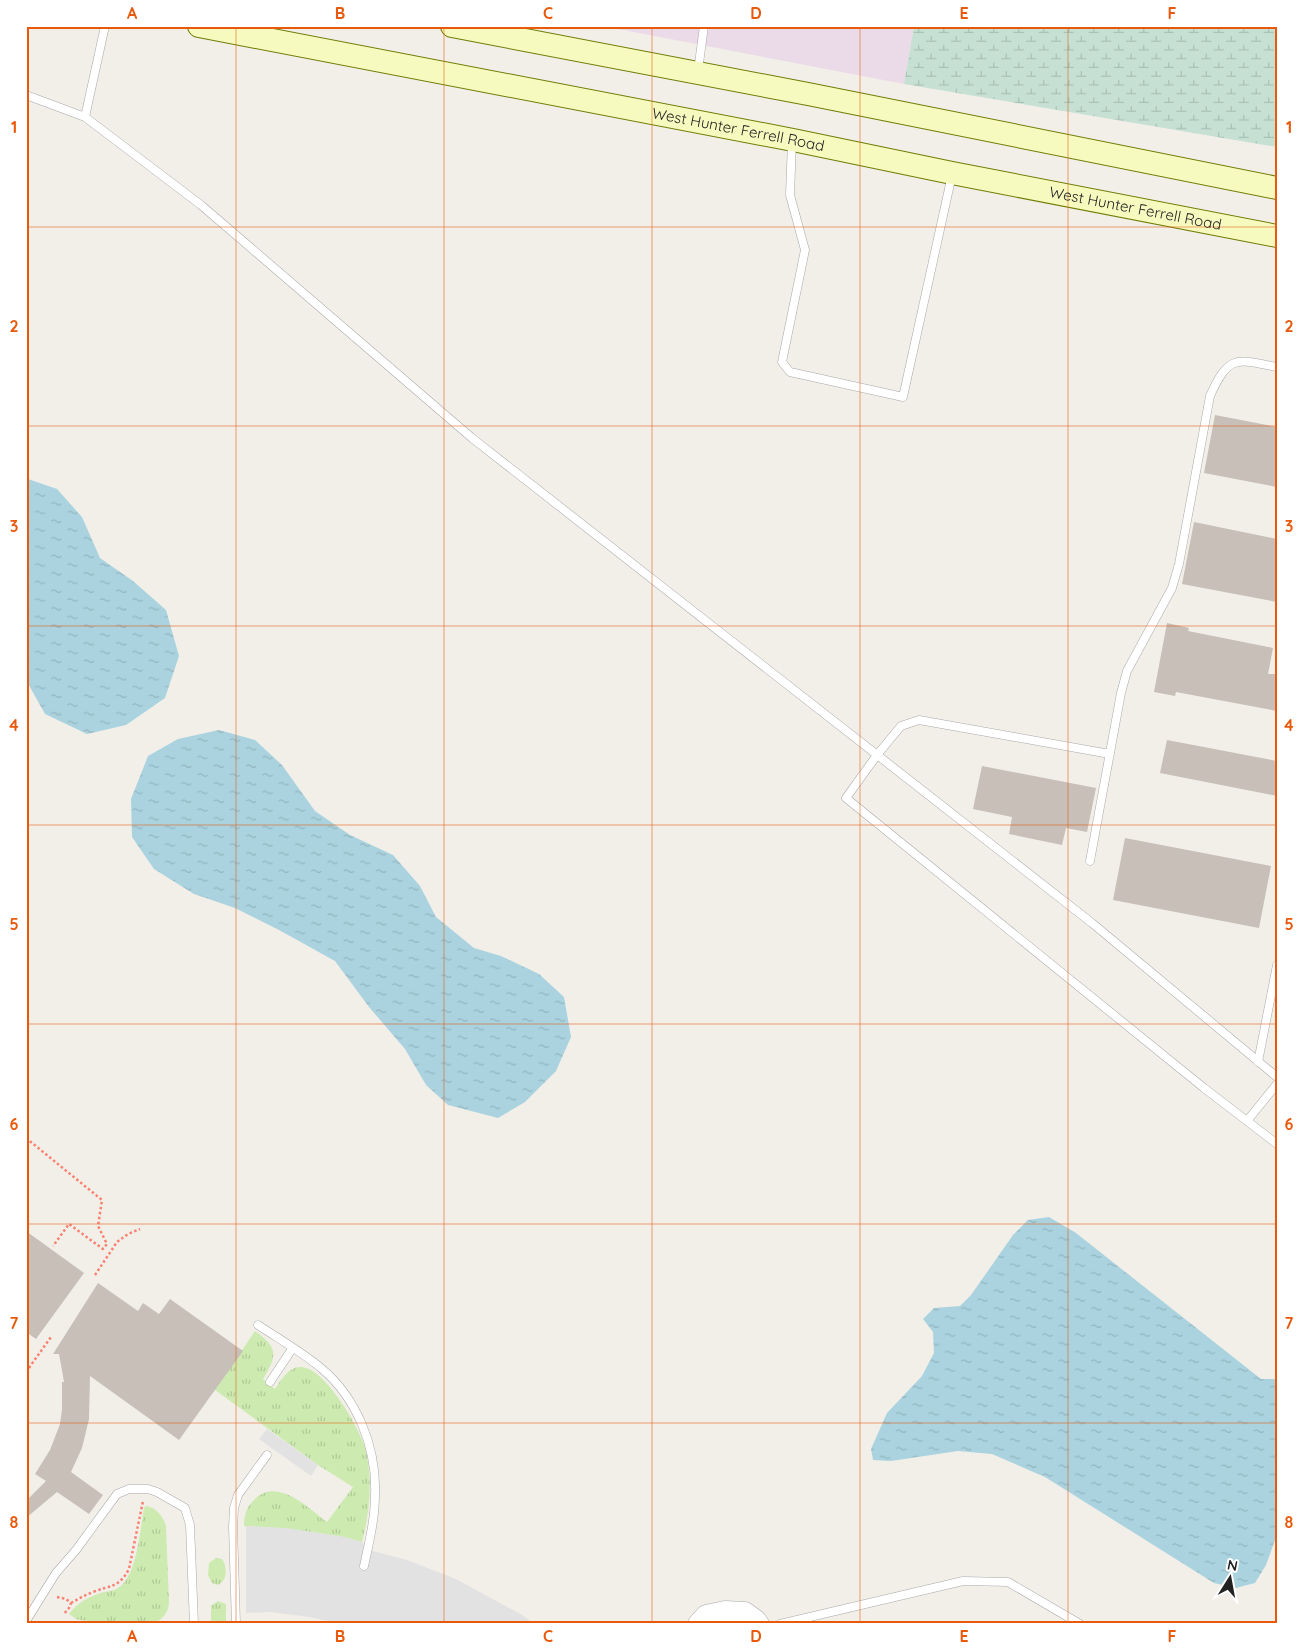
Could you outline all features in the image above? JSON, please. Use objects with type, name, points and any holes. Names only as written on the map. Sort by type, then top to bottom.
[{"type":"main road","name":"West Hunter Ferrell Road","points":[[199,26],[1277,236]]},
{"type":"main road","points":[[452,26],[1277,188]]},
{"type":"street","points":[[698,1624],[706,1615],[725,1611],[745,1612],[759,1624]]},
{"type":"lane","points":[[85,117],[105,26]]},
{"type":"lane","points":[[697,73],[704,26]]},
{"type":"lane","points":[[26,95],[85,117],[201,205],[472,438],[1092,923],[1277,1077]]},
{"type":"lane","points":[[792,140],[790,195],[805,250],[782,362],[790,372],[903,397],[952,173]]},
{"type":"lane","points":[[1090,861],[1121,693],[1127,671],[1172,588],[1180,564],[1210,396],[1227,366],[1237,361],[1277,366]]},
{"type":"lane","points":[[1110,754],[919,720],[901,726],[846,798],[1204,1088],[1277,1144]]},
{"type":"lane","points":[[1258,1062],[1277,965]]},
{"type":"lane","points":[[1247,1121],[1277,1084]]},
{"type":"lane","points":[[258,1325],[322,1369],[342,1390],[354,1408],[364,1429],[375,1473],[376,1494],[374,1517],[364,1566]]},
{"type":"lane","points":[[270,1382],[292,1349]]},
{"type":"lane","points":[[236,1624],[234,1508],[238,1495],[267,1455]]},
{"type":"lane","points":[[26,1621],[56,1573],[76,1550],[114,1497],[129,1489],[140,1489],[157,1492],[185,1508],[190,1525],[194,1624]]},
{"type":"lane","points":[[780,1624],[963,1580],[1008,1582],[1080,1624]]},
{"type":"path","points":[[26,1138],[102,1200],[98,1226],[107,1244],[103,1249],[69,1224],[53,1246]]},
{"type":"path","points":[[95,1275],[117,1242],[128,1234],[140,1229]]},
{"type":"path","points":[[26,1372],[51,1337]]},
{"type":"path","points":[[64,1614],[71,1603],[92,1592],[119,1583],[125,1577],[129,1569],[143,1501]]},
{"type":"path","points":[[57,1597],[71,1603]]},
{"type":"shaded area","points":[[602,26],[914,26],[904,84]]},
{"type":"shaded area","points":[[267,1429],[318,1465],[311,1476],[259,1439]]},
{"type":"shaded area","points":[[246,1526],[286,1528],[345,1537],[362,1542],[373,1551],[407,1560],[456,1579],[522,1615],[534,1624],[345,1624],[269,1612],[246,1613]]},
{"type":"green space","points":[[914,26],[1277,26],[1277,147],[904,84]]},
{"type":"green space","points":[[255,1331],[268,1342],[273,1353],[271,1364],[263,1379],[275,1389],[292,1369],[300,1367],[309,1369],[330,1387],[356,1426],[365,1447],[370,1483],[369,1507],[362,1542],[303,1531],[244,1526],[246,1512],[253,1501],[262,1494],[272,1491],[292,1496],[327,1522],[353,1487],[318,1465],[215,1390]]},
{"type":"green space","points":[[146,1506],[153,1508],[159,1513],[166,1526],[169,1602],[166,1613],[155,1622],[135,1624],[76,1619],[69,1614],[76,1606],[94,1595],[116,1589],[123,1584],[129,1575],[136,1553],[144,1508]]},
{"type":"green space","points":[[216,1558],[222,1559],[226,1570],[225,1577],[218,1585],[212,1583],[208,1575],[209,1563]]},
{"type":"green space","points":[[218,1601],[226,1604],[226,1624],[212,1624],[211,1622],[211,1606]]},
{"type":"water","points":[[26,476],[28,479],[57,489],[82,517],[100,558],[133,581],[166,610],[179,656],[165,698],[126,725],[87,734],[45,714],[26,680]]},
{"type":"water","points":[[219,730],[255,740],[282,765],[315,811],[350,835],[393,855],[420,886],[436,917],[474,948],[501,956],[539,974],[564,997],[571,1037],[556,1071],[525,1102],[498,1118],[448,1105],[426,1085],[405,1049],[369,1007],[335,961],[235,908],[194,894],[154,869],[132,837],[131,799],[148,756],[178,739]]},
{"type":"water","points":[[1049,1217],[1076,1233],[1261,1379],[1276,1379],[1277,1535],[1266,1565],[1255,1583],[1236,1588],[1214,1583],[1045,1477],[992,1454],[958,1451],[891,1461],[873,1460],[871,1449],[887,1413],[922,1376],[934,1353],[933,1332],[923,1319],[934,1308],[960,1306],[971,1295],[1013,1235],[1028,1220]]},
{"type":"building","points":[[1215,415],[1277,427],[1277,487],[1204,473]]},
{"type":"building","points":[[1194,522],[1277,539],[1277,602],[1182,584]]},
{"type":"building","points":[[1167,623],[1189,628],[1188,631],[1273,648],[1268,674],[1277,674],[1277,711],[1176,692],[1175,696],[1154,692]]},
{"type":"building","points":[[1167,740],[1277,761],[1277,796],[1160,773]]},
{"type":"building","points":[[982,766],[1096,788],[1087,832],[1066,828],[1062,845],[1009,834],[1012,817],[973,809]]},
{"type":"building","points":[[1125,838],[1271,866],[1259,928],[1113,900]]},
{"type":"building","points":[[26,1231],[84,1273],[36,1339],[26,1332]]},
{"type":"building","points":[[98,1283],[138,1311],[143,1303],[159,1314],[170,1299],[243,1351],[179,1440],[90,1376],[89,1419],[82,1448],[71,1472],[103,1495],[89,1514],[57,1492],[26,1518],[26,1501],[46,1481],[35,1474],[50,1450],[60,1424],[62,1382],[64,1382],[59,1354],[53,1354]]}]
